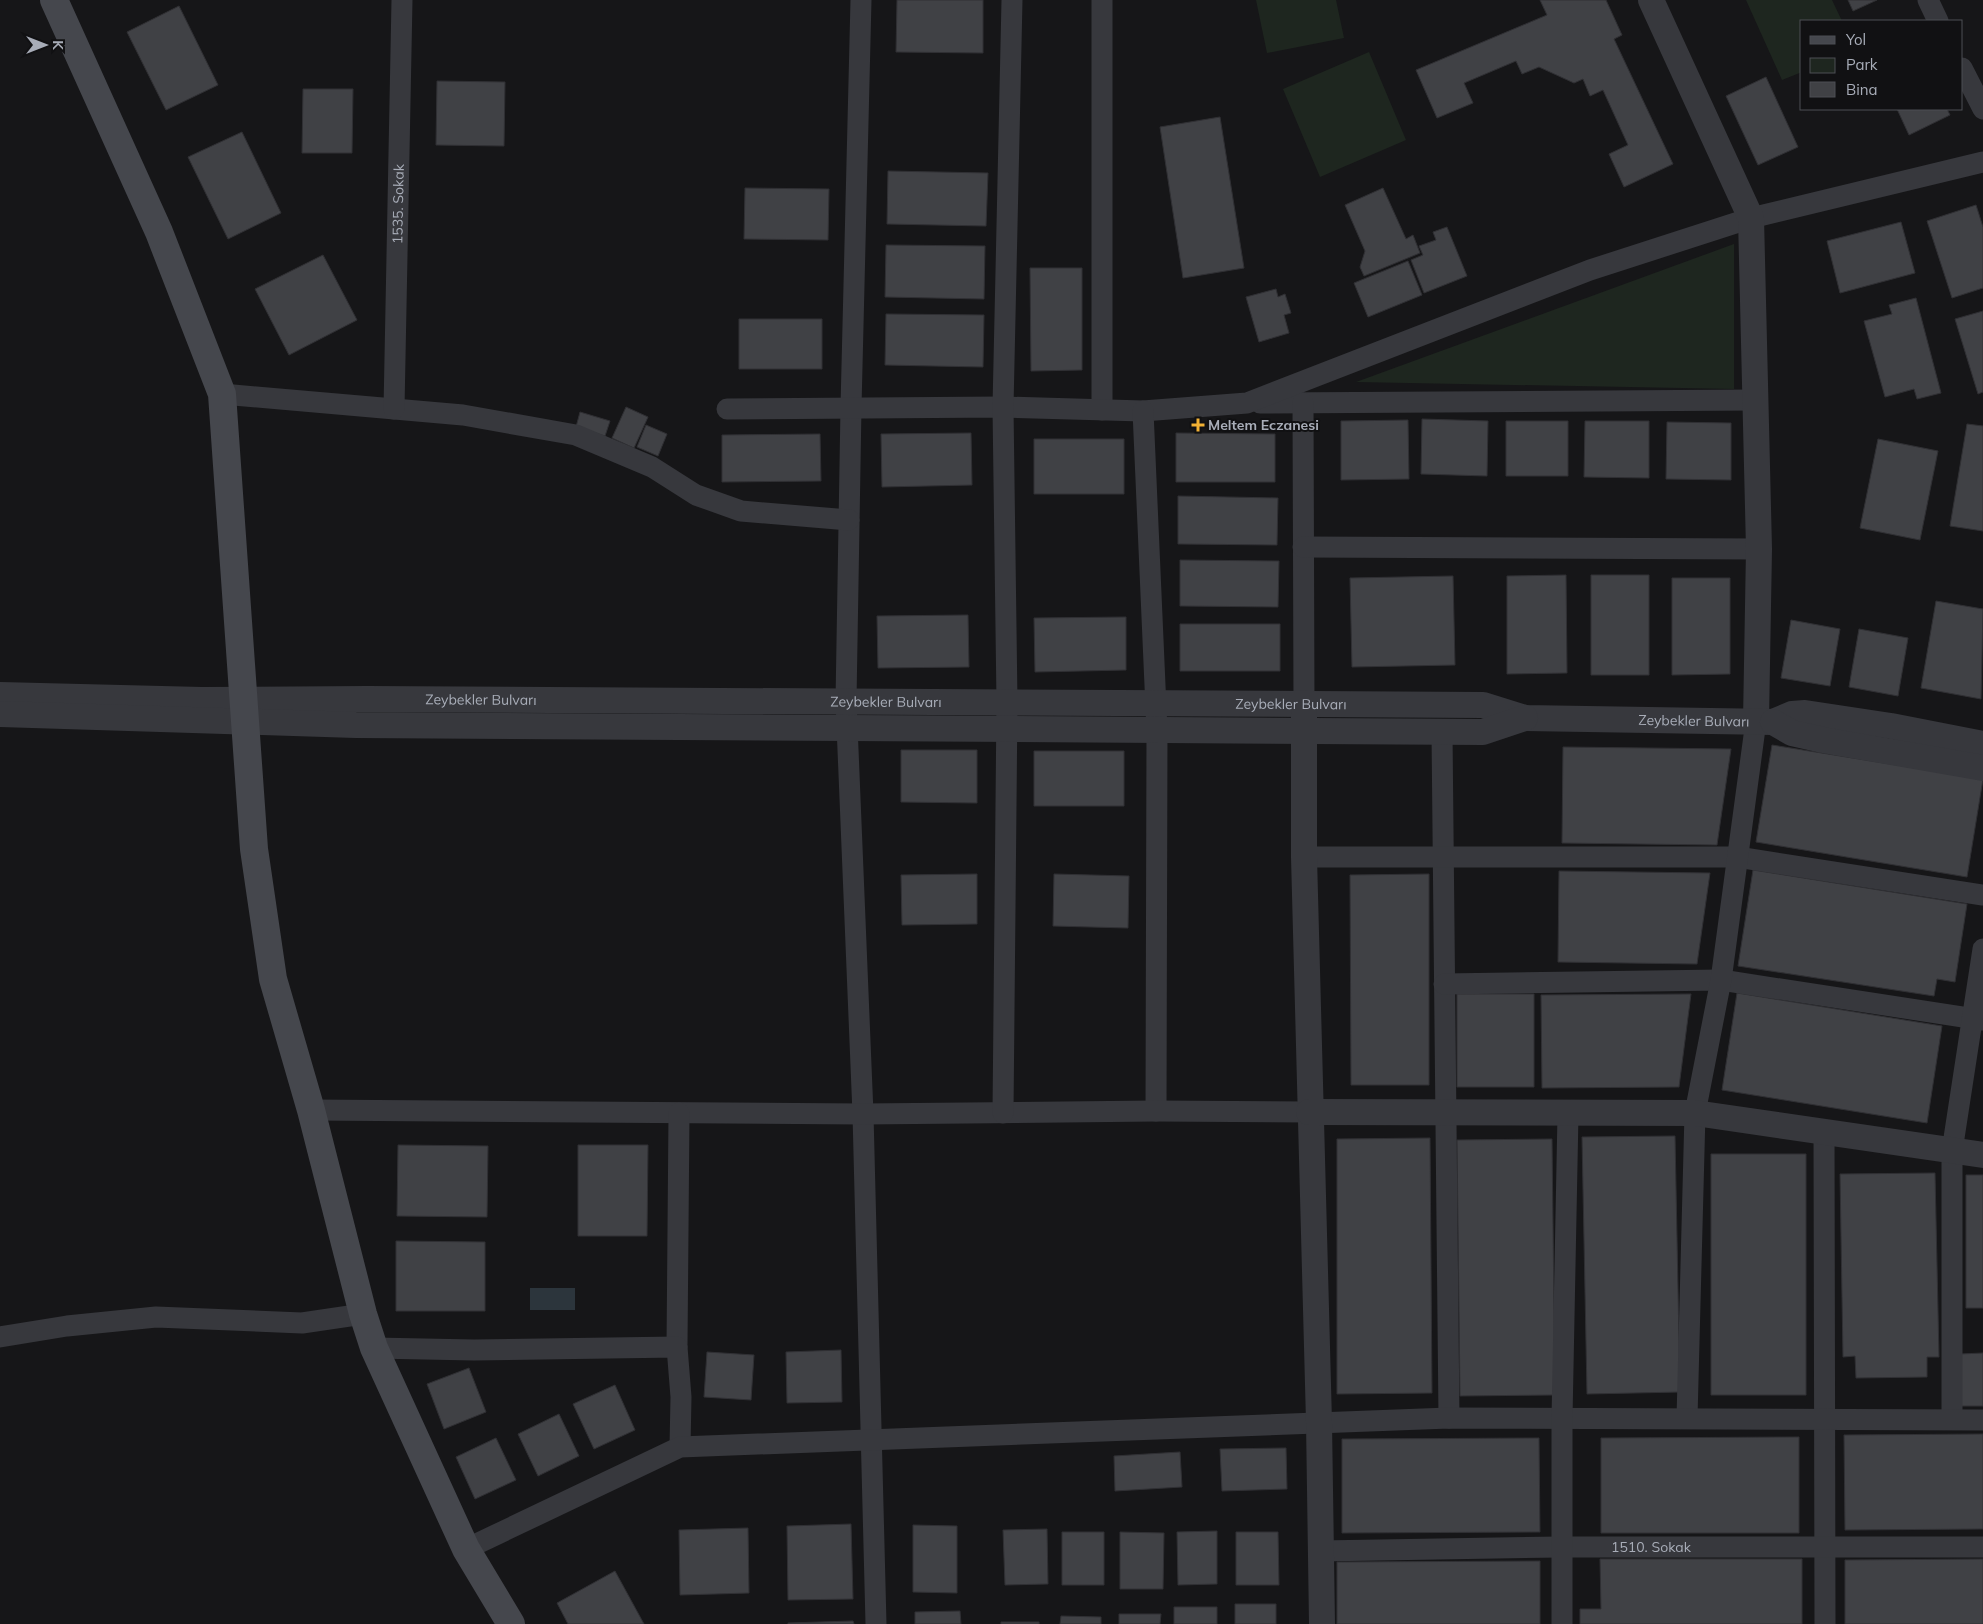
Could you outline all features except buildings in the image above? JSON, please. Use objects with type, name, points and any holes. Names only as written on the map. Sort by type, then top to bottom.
[{"type":"main road","points":[[54,0],[159,232],[222,394],[254,849],[273,978],[311,1110],[363,1314],[374,1348],[466,1549],[511,1624]]},
{"type":"street","name":"1535. Sokak","points":[[394,409],[402,0]]},
{"type":"street","points":[[861,0],[850,407],[846,701],[863,1114],[876,1624]]},
{"type":"street","points":[[1003,1112],[1007,702],[1003,407],[1012,0]]},
{"type":"street","points":[[1102,0],[1102,410]]},
{"type":"street","points":[[1651,0],[1751,218],[1756,400],[1764,721],[1737,857],[1721,980],[1695,1113],[1687,1418]]},
{"type":"street","points":[[1928,0],[1938,20]]},
{"type":"street","points":[[1963,70],[1983,109]]},
{"type":"street","points":[[1247,403],[1590,270],[1751,218],[1983,162]]},
{"type":"street","points":[[222,394],[463,415],[576,435],[652,466],[696,495],[741,511],[849,520]]},
{"type":"street","points":[[727,408],[1003,407],[1143,411],[1247,403],[1756,400]]},
{"type":"street","points":[[1303,403],[1304,857],[1309,1112],[1319,1422],[1322,1624]]},
{"type":"street","points":[[1143,411],[1157,730],[1156,1111]]},
{"type":"street","points":[[1303,548],[1759,549]]},
{"type":"street","points":[[0,695],[139,699],[244,711]]},
{"type":"street","points":[[534,699],[534,727]]},
{"type":"street","name":"Zeybekler Bulvarı","points":[[244,711],[534,699],[1483,705],[1525,718],[1764,721],[1792,714],[1805,713],[1891,726],[1983,744]]},
{"type":"street","points":[[0,714],[244,711]]},
{"type":"street","name":"Zeybekler Bulvarı","points":[[244,711],[534,727],[1006,730],[1483,732],[1525,718]]},
{"type":"street","name":"Zeybekler Bulvarı","points":[[1764,721],[1792,733],[1823,740],[1983,768]]},
{"type":"street","points":[[1442,732],[1445,857],[1444,984],[1449,1418]]},
{"type":"street","points":[[1304,857],[1737,857],[1983,895]]},
{"type":"street","points":[[1952,1418],[1952,1151],[1978,1019],[1983,949]]},
{"type":"street","points":[[1444,984],[1721,980],[1978,1019]]},
{"type":"street","points":[[311,1110],[863,1114],[1156,1111],[1445,1114],[1695,1113],[1824,1130],[1983,1156]]},
{"type":"street","points":[[679,1113],[677,1347],[680,1447]]},
{"type":"street","points":[[1562,1624],[1560,1547],[1568,1114]]},
{"type":"street","points":[[1824,1130],[1825,1624]]},
{"type":"street","points":[[0,1337],[67,1326],[156,1317],[302,1323],[363,1314]]},
{"type":"street","points":[[374,1348],[474,1350],[677,1347]]},
{"type":"street","points":[[466,1549],[680,1447],[1449,1418],[1952,1418],[1983,1420]]},
{"type":"street","name":"1510. Sokak","points":[[1320,1550],[1560,1547],[1983,1547]]},
{"type":"green space","points":[[1256,0],[1336,0],[1344,38],[1267,53]]},
{"type":"green space","points":[[1746,0],[1832,0],[1842,20],[1800,20],[1800,73],[1782,80]]},
{"type":"green space","points":[[1369,52],[1406,140],[1320,177],[1283,89]]},
{"type":"green space","points":[[1734,244],[1734,389],[1356,382]]},
{"type":"shaded area","points":[[530,1288],[575,1288],[575,1310],[530,1310]]},
{"type":"place","name":"Meltem Eczanesi","points":[[1198,425]]}]
